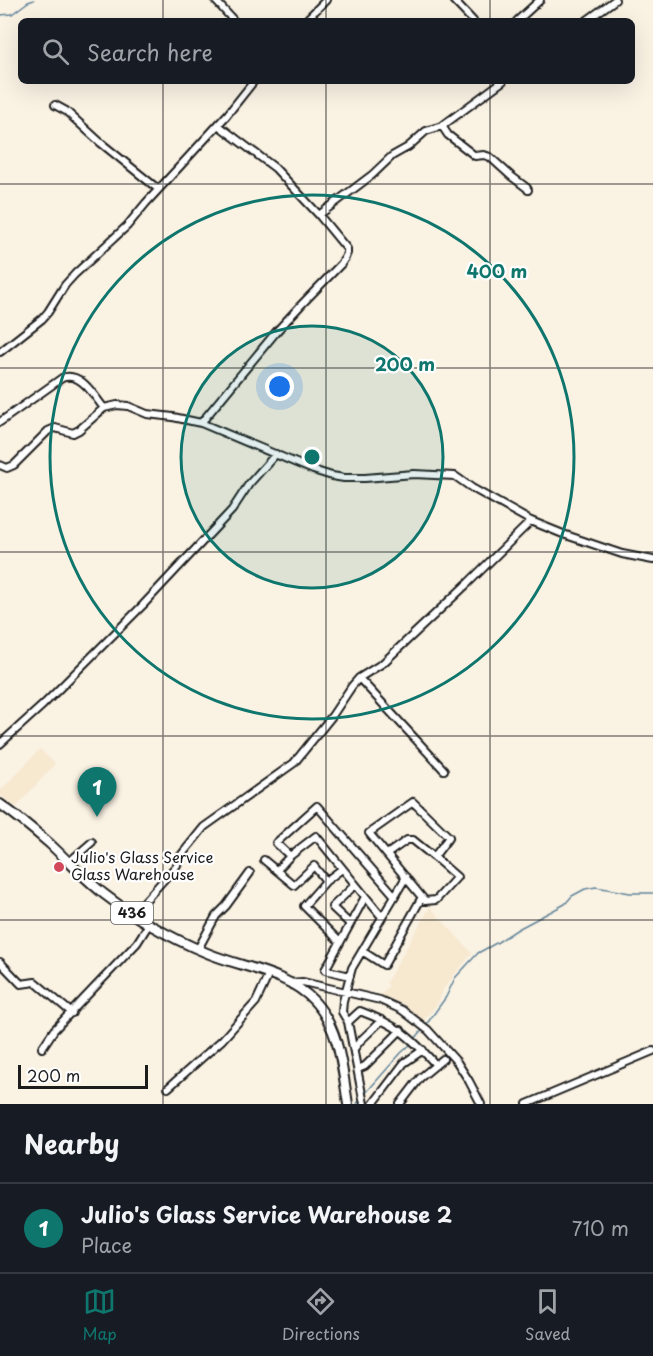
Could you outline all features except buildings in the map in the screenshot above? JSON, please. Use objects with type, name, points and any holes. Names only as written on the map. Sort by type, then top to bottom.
[{"type":"main road","name":"436","points":[[0,804],[29,826],[104,894],[149,924],[198,949],[289,983]]},
{"type":"main road","points":[[289,983],[305,992],[316,1003],[331,1027],[338,1048],[348,1104]]},
{"type":"street","points":[[215,0],[232,18]]},
{"type":"street","points":[[308,18],[326,0]]},
{"type":"street","points":[[453,0],[470,18]]},
{"type":"street","points":[[521,18],[540,0]]},
{"type":"street","points":[[590,18],[615,0]]},
{"type":"street","points":[[0,352],[42,319],[65,285],[127,226],[251,84]]},
{"type":"street","points":[[319,215],[426,131],[442,126],[499,84]]},
{"type":"street","points":[[55,105],[66,111],[158,189]]},
{"type":"street","points":[[201,423],[347,253],[347,249],[319,215],[267,161],[218,124]]},
{"type":"street","points":[[442,126],[448,135],[470,153],[475,156],[490,157],[528,190]]},
{"type":"street","points":[[0,422],[67,376],[86,385],[104,408]]},
{"type":"street","points":[[0,465],[7,468],[14,465],[48,431],[54,428],[73,433],[104,408],[117,405],[128,406],[147,414],[201,423],[313,470],[344,478],[414,474],[455,476],[472,488],[531,520],[562,534],[622,554],[653,560]]},
{"type":"street","points":[[0,744],[136,613],[232,510],[249,484],[276,454]]},
{"type":"street","points":[[133,914],[177,865],[179,858],[204,827],[294,763],[332,716],[351,686],[391,655],[531,520]]},
{"type":"street","points":[[359,678],[444,770]]},
{"type":"street","points":[[387,854],[407,840],[413,840],[457,878],[436,900],[425,901],[369,833],[413,802],[449,837],[434,857]]},
{"type":"street","points":[[290,856],[276,843],[317,806],[395,896]]},
{"type":"street","points":[[277,870],[290,856],[316,836],[382,917]]},
{"type":"street","points":[[69,862],[92,842]]},
{"type":"street","points":[[264,860],[294,885],[315,866],[326,881]]},
{"type":"street","points":[[340,942],[304,906],[326,881],[342,869]]},
{"type":"street","points":[[198,949],[216,916],[250,873]]},
{"type":"street","points":[[363,1099],[351,1033],[342,1012],[345,992],[352,968],[406,877]]},
{"type":"street","points":[[350,924],[332,907],[355,885]]},
{"type":"street","points":[[350,976],[325,970],[365,897]]},
{"type":"street","points":[[362,951],[384,964],[422,897]]},
{"type":"street","points":[[42,1048],[54,1030],[137,943],[149,924]]},
{"type":"street","points":[[0,962],[21,984],[35,982],[72,1013]]},
{"type":"street","points":[[168,1088],[222,1040],[256,1002],[269,974]]},
{"type":"street","name":"436","points":[[289,983],[303,982],[380,1000],[402,1010],[425,1028],[450,1054],[463,1071],[481,1104]]},
{"type":"street","points":[[348,1022],[360,1011],[382,1020],[401,1030],[436,1065]]},
{"type":"street","points":[[354,1048],[382,1020]]},
{"type":"street","points":[[358,1069],[365,1066],[401,1030]]},
{"type":"street","points":[[351,1033],[360,1041]]},
{"type":"street","points":[[373,1104],[404,1063],[423,1050]]},
{"type":"street","points":[[528,1104],[653,1050]]},
{"type":"street","points":[[400,1104],[420,1078],[443,1059]]},
{"type":"shaded area","points":[[40,749],[55,764],[16,807],[0,795],[0,791]]},
{"type":"shaded area","points":[[430,907],[472,953],[444,988],[438,1003],[423,1021],[405,1005],[381,995],[389,985],[386,983]]},
{"type":"waterway","points":[[0,15],[12,14],[34,0]]},
{"type":"waterway","points":[[426,1025],[446,997],[455,978],[478,953],[565,904],[572,896],[585,889],[596,887],[630,893],[653,893]]},
{"type":"waterway","points":[[415,1039],[423,1029]]},
{"type":"waterway","points":[[364,1095],[412,1043]]},
{"type":"waterway","points":[[357,1104],[361,1098]]},
{"type":"place","name":"Julio's Glass Service Warehouse 2","points":[[97,817]]},
{"type":"place","name":"Julio's Glass Service Glass Warehouse","points":[[59,867]]}]
